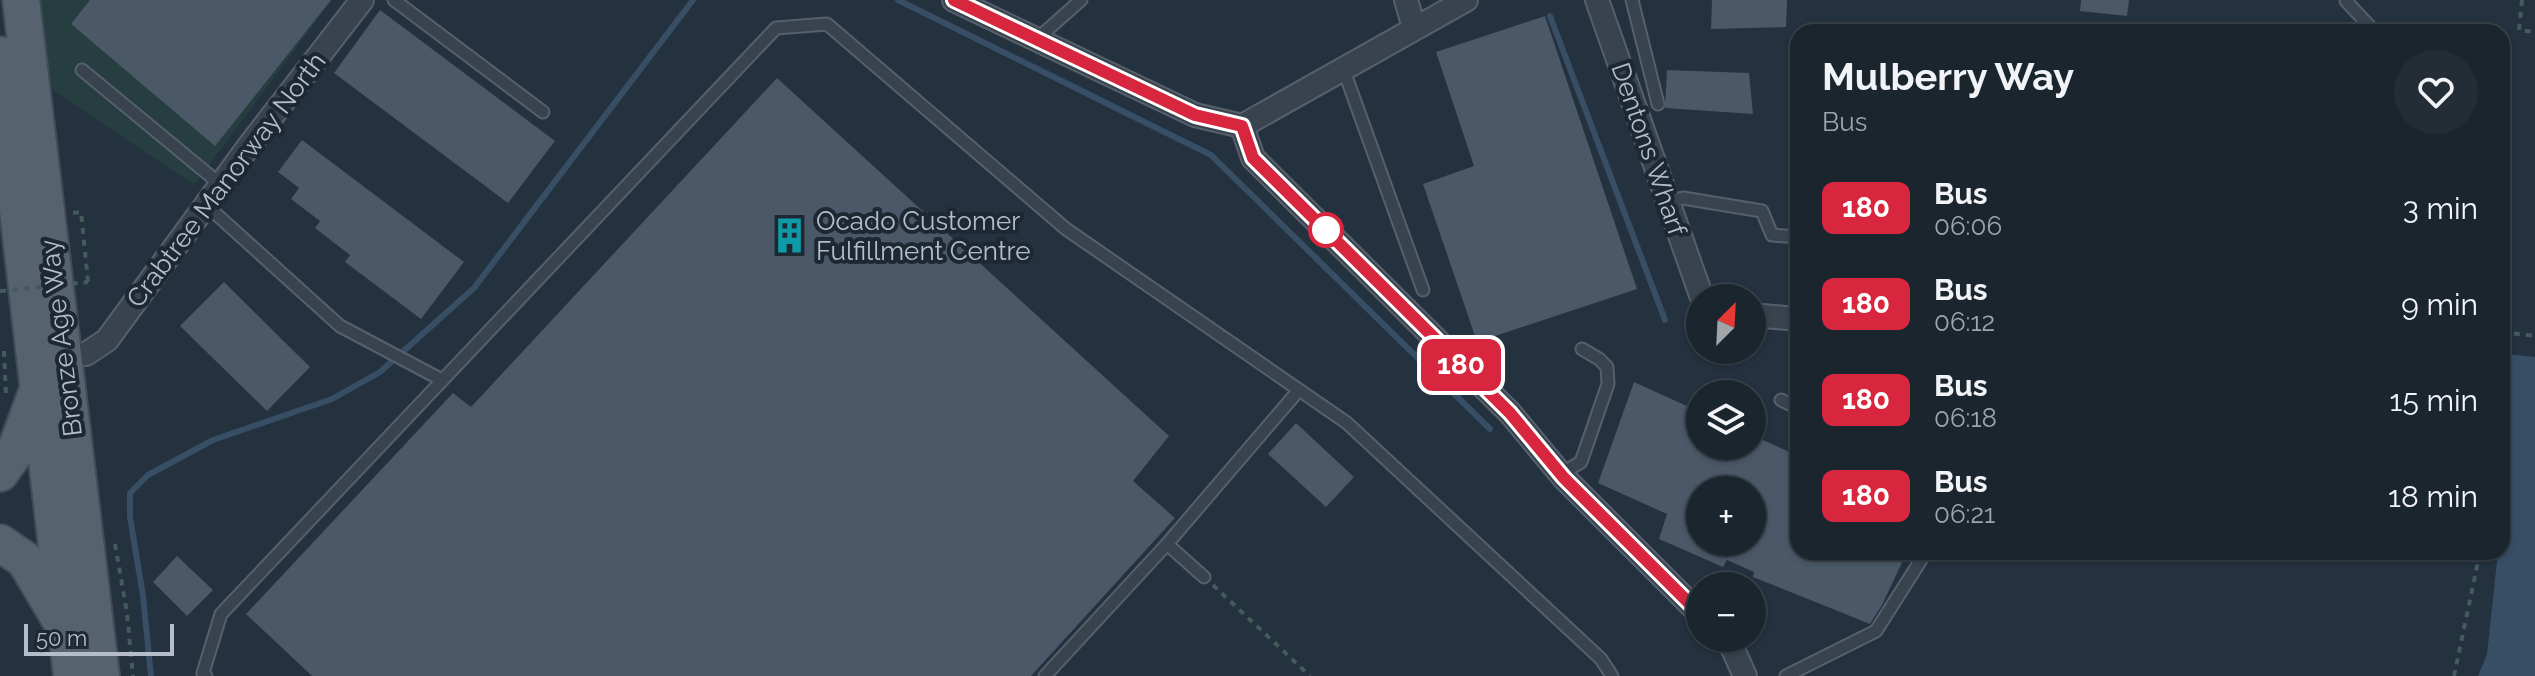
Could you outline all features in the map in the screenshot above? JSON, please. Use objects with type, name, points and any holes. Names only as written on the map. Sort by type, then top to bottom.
[{"type":"main road","name":"Bronze Age Way","points":[[21,0],[101,676]]},
{"type":"main road","name":"Bronze Age Way","points":[[0,55],[72,676]]},
{"type":"main road","points":[[0,473],[15,452],[38,391]]},
{"type":"main road","points":[[0,543],[25,560],[67,630]]},
{"type":"street","name":"Crabtree Manorway North","points":[[86,354],[107,340],[220,184],[362,0]]},
{"type":"street","points":[[954,0],[1195,115],[1242,126],[1466,0]]},
{"type":"street","points":[[1406,0],[1414,28]]},
{"type":"street","name":"Dentons Wharf","points":[[1597,0],[1697,284]]},
{"type":"street","points":[[1242,126],[1253,158],[1510,413],[1561,474],[1686,600]]},
{"type":"street","points":[[1766,316],[1790,318]]},
{"type":"street","points":[[1734,652],[1745,676]]},
{"type":"lane","points":[[394,0],[543,112]]},
{"type":"lane","points":[[1036,41],[1081,0]]},
{"type":"lane","points":[[1632,0],[1658,104]]},
{"type":"lane","points":[[2342,0],[2367,24]]},
{"type":"lane","points":[[206,676],[203,673],[221,614],[776,28],[827,24],[1066,229],[1359,433],[1601,659],[1612,676]]},
{"type":"lane","points":[[1343,68],[1423,290]]},
{"type":"lane","points":[[82,70],[220,184]]},
{"type":"lane","points":[[1668,202],[1683,198],[1762,211],[1772,235],[1790,236]]},
{"type":"lane","points":[[205,204],[340,326],[442,380]]},
{"type":"lane","points":[[1561,474],[1581,462],[1608,384],[1607,367],[1582,349]]},
{"type":"lane","points":[[1045,676],[1167,544],[1299,390]]},
{"type":"lane","points":[[1781,400],[1790,404]]},
{"type":"lane","points":[[1167,544],[1204,577]]},
{"type":"lane","points":[[1786,676],[1876,631],[1921,560]]},
{"type":"path","points":[[2522,0],[2519,30],[2535,32]]},
{"type":"path","points":[[3,304],[1,290],[88,282]]},
{"type":"path","points":[[2510,333],[2535,336]]},
{"type":"path","points":[[4,349],[7,409]]},
{"type":"path","points":[[2454,676],[2478,560]]},
{"type":"path","points":[[1204,577],[1310,676]]},
{"type":"green space","points":[[32,0],[332,0],[194,185],[42,83]]},
{"type":"water","points":[[2510,354],[2535,357],[2535,676],[2478,676],[2487,654],[2497,560],[2510,560]]},
{"type":"building","points":[[90,0],[331,0],[215,146],[71,24]]},
{"type":"building","points":[[1712,0],[1787,0],[1786,27],[1711,29]]},
{"type":"building","points":[[2081,0],[2129,0],[2127,16],[2080,11]]},
{"type":"building","points":[[380,10],[555,141],[508,203],[334,73]]},
{"type":"building","points":[[1545,16],[1637,289],[1477,342],[1423,184],[1474,166],[1436,52]]},
{"type":"building","points":[[1667,70],[1749,73],[1753,114],[1665,108]]},
{"type":"building","name":"Ocado Customer Fulfillment Centre","points":[[777,78],[1169,436],[1133,481],[1175,518],[1031,676],[312,676],[246,614],[453,393],[471,407]]},
{"type":"building","points":[[302,140],[464,262],[421,319],[345,262],[350,255],[315,228],[320,221],[291,199],[299,188],[278,172]]},
{"type":"building","points":[[224,282],[310,367],[267,411],[180,326]]},
{"type":"building","points":[[1634,382],[1686,406],[1686,460],[1766,460],[1766,441],[1790,452],[1790,560],[1903,560],[1870,624],[1766,582],[1766,572],[1754,572],[1727,560],[1723,567],[1698,556],[1766,556],[1766,476],[1686,476],[1686,551],[1659,539],[1667,514],[1598,483]]},
{"type":"building","points":[[1296,423],[1354,477],[1326,507],[1268,454]]},
{"type":"building","points":[[177,556],[213,590],[187,616],[153,582]]},
{"type":"waterway","points":[[151,676],[143,596],[130,517],[130,493],[148,475],[213,440],[332,399],[380,372],[474,288],[693,0]]},
{"type":"waterway","points":[[898,0],[1211,155],[1490,429]]},
{"type":"waterway","points":[[1550,16],[1665,320]]},
{"type":"bus line","name":"180","points":[[954,0],[1195,115],[1242,126],[1253,158],[1510,413],[1564,478],[1686,600]]},
{"type":"place","name":"Ocado Customer Fulfillment Centre","points":[[790,236]]}]
